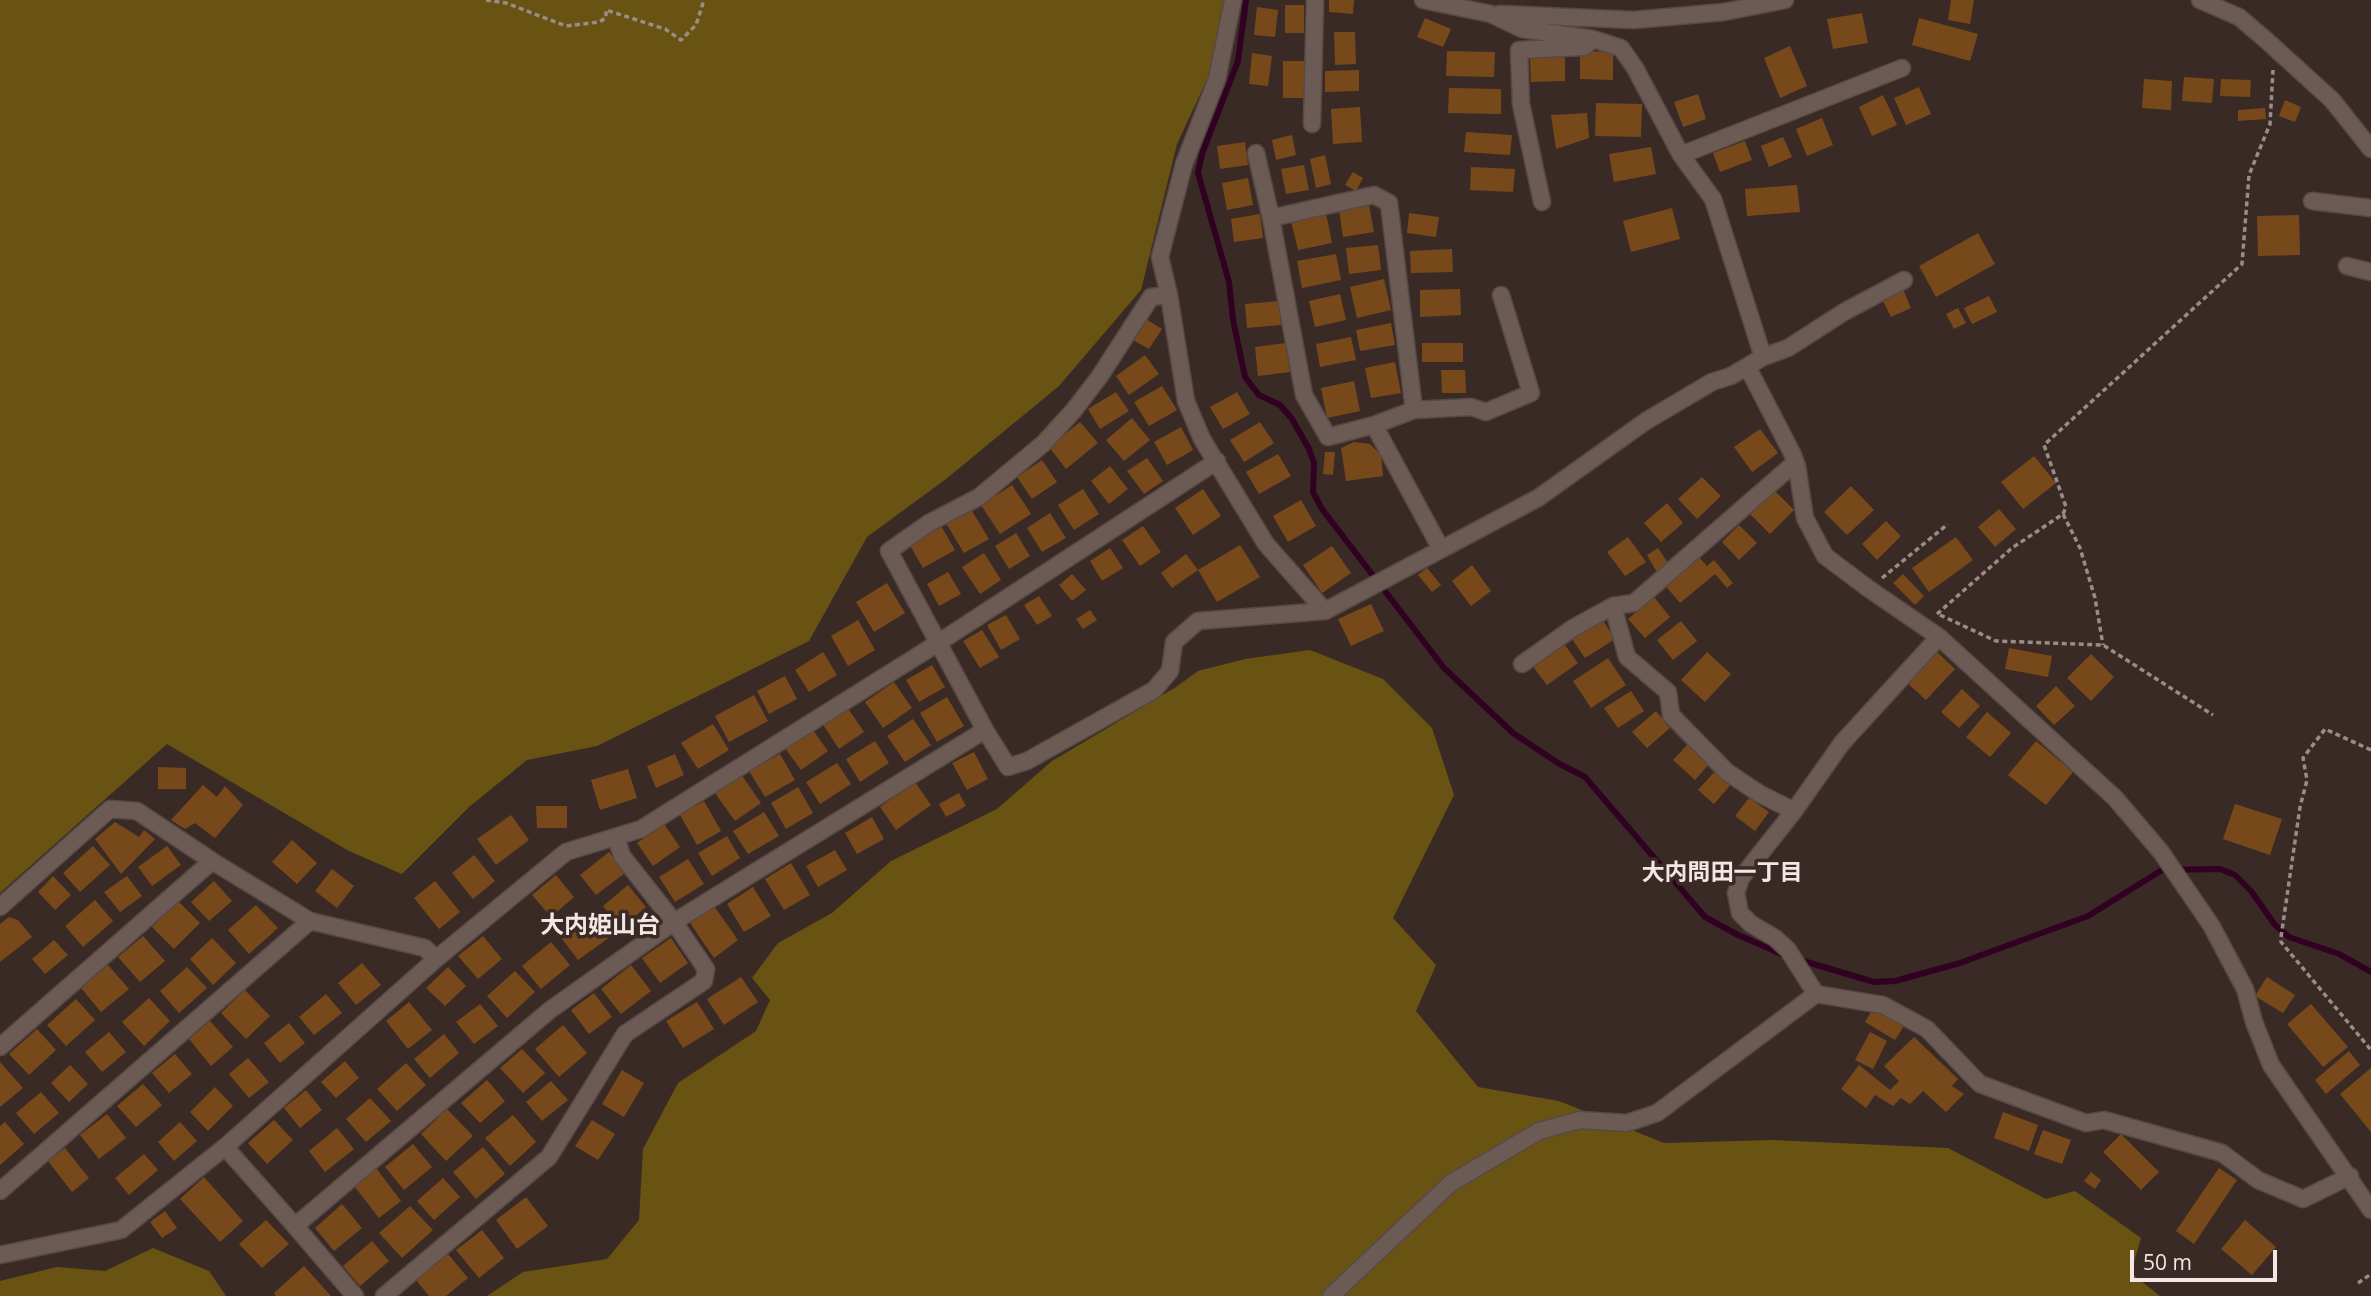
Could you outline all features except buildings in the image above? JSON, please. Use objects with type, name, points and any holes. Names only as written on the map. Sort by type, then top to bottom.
[{"type":"street","points":[[1233,0],[1217,79],[1184,164],[1160,257],[1169,295],[1186,401],[1202,439],[1266,544],[1325,611]]},
{"type":"street","points":[[1312,124],[1315,0]]},
{"type":"street","points":[[1423,0],[1490,14],[1522,29],[1593,39],[1621,48],[1635,68],[1681,155],[1713,199],[1763,357]]},
{"type":"street","points":[[1490,14],[1634,20],[1724,12],[1785,0]]},
{"type":"street","points":[[2200,0],[2239,17],[2266,40],[2332,100],[2371,149]]},
{"type":"street","points":[[1542,202],[1521,104],[1519,50],[1584,47],[1593,39]]},
{"type":"street","points":[[1681,155],[1902,68]]},
{"type":"street","points":[[1256,153],[1304,395],[1328,437],[1374,425],[1413,410],[1471,407],[1486,412],[1531,393],[1501,295]]},
{"type":"street","points":[[1271,218],[1374,195],[1389,203],[1413,410]]},
{"type":"street","points":[[2312,201],[2371,208]]},
{"type":"street","points":[[2347,266],[2371,272]]},
{"type":"street","points":[[1169,295],[1151,297],[1100,376],[1044,443],[979,497],[929,523],[889,551],[985,730],[1008,767],[1027,761],[1154,690],[1170,671],[1174,642],[1198,621],[1325,611],[1538,498],[1646,421],[1712,382],[1788,348],[1844,312],[1904,280]]},
{"type":"street","points":[[1748,368],[1797,466],[1805,518],[1825,556],[1939,638],[2115,798],[2171,867],[2211,925],[2245,989],[2254,1022],[2271,1065],[2371,1210]]},
{"type":"street","points":[[1374,425],[1441,549]]},
{"type":"street","points":[[0,1255],[121,1230],[225,1147],[436,960],[566,852],[641,829],[938,643],[1217,461]]},
{"type":"street","points":[[1521,664],[1573,628],[1613,606],[1634,603],[1790,468],[1797,466]]},
{"type":"street","points":[[1613,606],[1627,657],[1668,692],[1671,715],[1727,772],[1760,794],[1794,811]]},
{"type":"street","points":[[1816,994],[1788,950],[1740,913],[1736,893],[1741,878],[1794,811],[1842,743],[1939,638]]},
{"type":"street","points":[[295,1226],[550,1010],[674,922],[985,730]]},
{"type":"street","points":[[0,906],[110,809],[137,811],[212,861],[310,920],[425,948],[436,960]]},
{"type":"street","points":[[384,1296],[549,1157],[625,1034],[704,981],[706,969],[674,922],[622,856],[616,837]]},
{"type":"street","points":[[0,1047],[212,861]]},
{"type":"street","points":[[0,1191],[310,920]]},
{"type":"street","points":[[1331,1296],[1451,1183],[1539,1131],[1580,1119],[1627,1123],[1657,1113],[1816,994],[1883,1005],[1927,1028],[1980,1084],[2086,1124],[2105,1120],[2222,1153],[2258,1180],[2303,1199],[2350,1176]]},
{"type":"street","points":[[225,1147],[355,1296]]},
{"type":"path","points":[[486,0],[506,3],[566,26],[599,22],[606,18],[606,10],[665,29],[681,40],[696,25],[704,0]]},
{"type":"path","points":[[1937,614],[2012,548],[2063,514],[2066,507],[2044,445],[2242,264],[2249,175],[2270,124],[2273,62],[2266,40]]},
{"type":"path","points":[[2063,514],[2080,548],[2095,598],[2103,645]]},
{"type":"path","points":[[1869,589],[1948,524]]},
{"type":"path","points":[[1937,614],[1939,638]]},
{"type":"path","points":[[1937,614],[1997,641],[2103,645],[2213,715]]},
{"type":"path","points":[[2371,750],[2325,729],[2303,758],[2307,780],[2300,807],[2281,937],[2281,942],[2371,1050]]},
{"type":"path","points":[[2358,1283],[2371,1274]]},
{"type":"shaded area","points":[[0,0],[1228,0],[1211,71],[1177,144],[1141,290],[1059,386],[946,479],[867,537],[809,641],[597,746],[527,760],[469,807],[402,874],[349,851],[167,744],[0,893]]},
{"type":"shaded area","points":[[1310,650],[1383,679],[1432,728],[1454,795],[1393,918],[1436,965],[1416,1011],[1478,1087],[1559,1101],[1664,1143],[1772,1140],[1948,1148],[2046,1199],[2075,1191],[2141,1238],[2131,1273],[2160,1296],[487,1296],[523,1272],[607,1259],[639,1220],[643,1149],[678,1083],[756,1031],[770,1000],[752,978],[778,943],[832,913],[891,861],[997,809],[1052,761],[1198,671],[1245,659]]},
{"type":"shaded area","points":[[153,1248],[209,1271],[226,1296],[0,1296],[0,1281],[57,1267],[105,1271]]},
{"type":"waterway","points":[[1246,0],[1238,61],[1202,154],[1198,173],[1229,282],[1233,320],[1245,377],[1259,395],[1280,405],[1292,419],[1314,463],[1313,492],[1322,509],[1444,668],[1513,733],[1558,763],[1585,777],[1705,917],[1786,956]]},
{"type":"waterway","points":[[1800,960],[1874,982],[1895,981],[1960,963],[2088,916],[2162,870],[2220,869],[2235,875],[2251,891],[2275,925],[2289,937],[2339,954],[2371,972]]},
{"type":"district","name":"大内問田一丁目","points":[[1722,873]]},
{"type":"district","name":"大内姫山台","points":[[600,926]]}]
